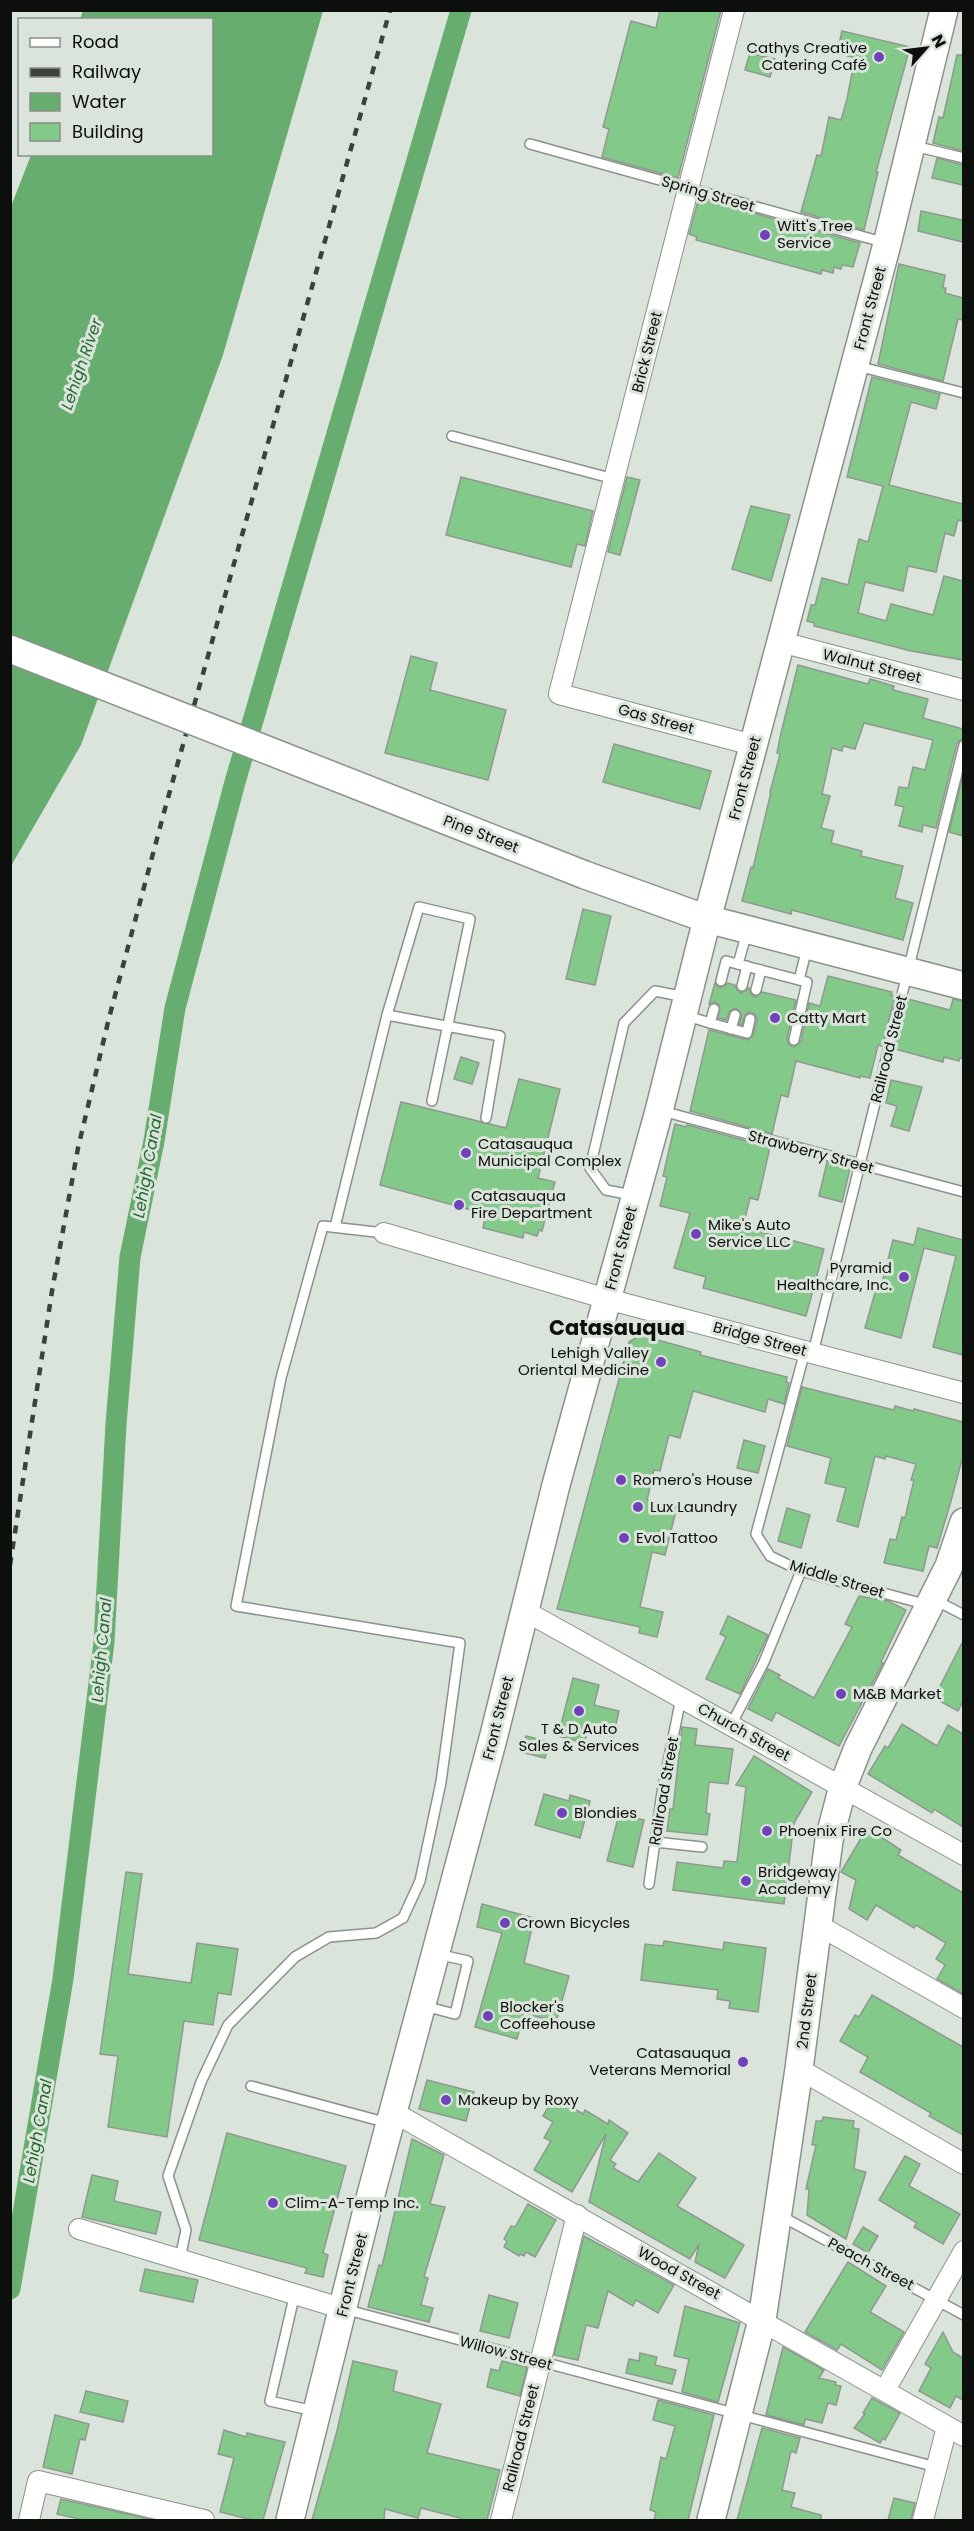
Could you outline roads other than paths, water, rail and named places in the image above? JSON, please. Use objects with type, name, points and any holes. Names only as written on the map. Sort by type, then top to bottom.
[{"type":"main road","name":"Front Street","points":[[290,2520],[556,1485],[659,1111],[707,919],[887,243],[944,10]]},
{"type":"main road","name":"Pine Street","points":[[10,649],[585,875],[707,919],[963,986]]},
{"type":"main road","name":"2nd Street","points":[[711,2520],[762,2320],[799,2069],[829,1840],[843,1786],[866,1731],[949,1566],[963,1522]]},
{"type":"street","name":"Brick Street","points":[[559,694],[734,10]]},
{"type":"street","name":"Walnut Street","points":[[781,642],[963,690]]},
{"type":"street","name":"Gas Street","points":[[559,694],[753,745]]},
{"type":"street","name":"Bridge Street","points":[[384,1233],[607,1299],[963,1393]]},
{"type":"street","name":"Church Street","points":[[525,1611],[843,1786],[963,1855]]},
{"type":"street","points":[[818,1925],[963,2008]]},
{"type":"street","points":[[799,2069],[963,2164]]},
{"type":"street","name":"Wood Street","points":[[392,2118],[577,2215],[955,2431]]},
{"type":"street","name":"Railroad Street","points":[[501,2520],[577,2215]]},
{"type":"street","name":"Willow Street","points":[[79,2229],[344,2309]]},
{"type":"street","points":[[885,2390],[963,2251]]},
{"type":"street","points":[[923,2520],[936,2467],[955,2431]]},
{"type":"street","points":[[29,2520],[38,2481],[204,2520]]},
{"type":"lane","name":"Spring Street","points":[[530,144],[887,243]]},
{"type":"lane","points":[[911,145],[963,158]]},
{"type":"lane","points":[[855,365],[963,393]]},
{"type":"lane","points":[[452,436],[614,479]]},
{"type":"lane","name":"Railroad Street","points":[[756,1534],[860,1165],[963,745]]},
{"type":"lane","points":[[335,1227],[387,1015],[419,907],[470,919],[432,1101]]},
{"type":"lane","points":[[742,986],[748,930]]},
{"type":"lane","points":[[799,980],[807,945]]},
{"type":"lane","points":[[721,981],[726,961],[807,982],[794,1040]]},
{"type":"lane","points":[[756,990],[761,970]]},
{"type":"lane","points":[[635,1196],[606,1190],[590,1168],[624,1023],[655,991],[685,1006],[710,1023],[731,1029],[747,1033],[750,1018]]},
{"type":"lane","points":[[710,1023],[714,1009]]},
{"type":"lane","points":[[387,1015],[500,1036],[486,1118]]},
{"type":"lane","points":[[731,1029],[735,1015]]},
{"type":"lane","name":"Strawberry Street","points":[[659,1111],[963,1192]]},
{"type":"lane","points":[[180,2259],[186,2230],[168,2176],[201,2082],[228,2025],[295,1957],[329,1937],[376,1933],[403,1918],[420,1881],[441,1782],[460,1643],[236,1605],[281,1378],[323,1226],[384,1233]]},
{"type":"lane","name":"Middle Street","points":[[756,1534],[770,1556],[801,1571],[932,1602],[963,1615]]},
{"type":"lane","points":[[730,1725],[764,1662],[801,1571]]},
{"type":"lane","name":"Railroad Street","points":[[649,1884],[681,1698]]},
{"type":"lane","points":[[655,1842],[702,1847]]},
{"type":"lane","points":[[251,2086],[392,2118]]},
{"type":"lane","name":"Peach Street","points":[[778,2214],[936,2298],[963,2315]]},
{"type":"lane","points":[[295,2293],[270,2401],[317,2412]]},
{"type":"lane","name":"Willow Street","points":[[344,2309],[936,2467]]},
{"type":"water","name":"Lehigh River","points":[[83,11],[323,11],[223,355],[81,745],[11,866],[10,209],[31,156],[213,156],[213,18],[80,18]]},
{"type":"waterway","name":"Lehigh Canal","points":[[10,2289],[63,1979],[104,1642],[116,1424],[130,1257],[154,1141],[175,1008],[235,782],[461,10]]},
{"type":"railway","points":[[10,1565],[52,1291],[78,1148],[109,1018],[166,805],[390,10]]},
{"type":"place","name":"Cathys Creative Catering Café","points":[[879,57]]},
{"type":"place","name":"Witt's Tree Service","points":[[765,235]]},
{"type":"place","name":"Catty Mart","points":[[775,1018]]},
{"type":"place","name":"Catasauqua Municipal Complex","points":[[466,1153]]},
{"type":"place","name":"Catasauqua Fire Department","points":[[459,1205]]},
{"type":"place","name":"Mike's Auto Service LLC","points":[[696,1234]]},
{"type":"place","name":"Pyramid Healthcare, Inc.","points":[[904,1277]]},
{"type":"place","name":"Lehigh Valley Oriental Medicine","points":[[661,1362]]},
{"type":"place","name":"Romero's House","points":[[621,1480]]},
{"type":"place","name":"Lux Laundry","points":[[638,1507]]},
{"type":"place","name":"Evol Tattoo","points":[[624,1538]]},
{"type":"place","name":"M&B Market","points":[[841,1694]]},
{"type":"place","name":"T & D Auto Sales & Services","points":[[579,1711]]},
{"type":"place","name":"Blondies","points":[[562,1813]]},
{"type":"place","name":"Phoenix Fire Co","points":[[767,1831]]},
{"type":"place","name":"Bridgeway Academy","points":[[746,1881]]},
{"type":"place","name":"Crown Bicycles","points":[[505,1923]]},
{"type":"place","name":"Blocker's Coffeehouse","points":[[488,2016]]},
{"type":"place","name":"Catasauqua Veterans Memorial","points":[[743,2062]]},
{"type":"place","name":"Makeup by Roxy","points":[[446,2100]]},
{"type":"place","name":"Clim-A-Temp Inc.","points":[[273,2203]]},
{"type":"district","name":"Catasauqua","points":[[617,1328]]}]
